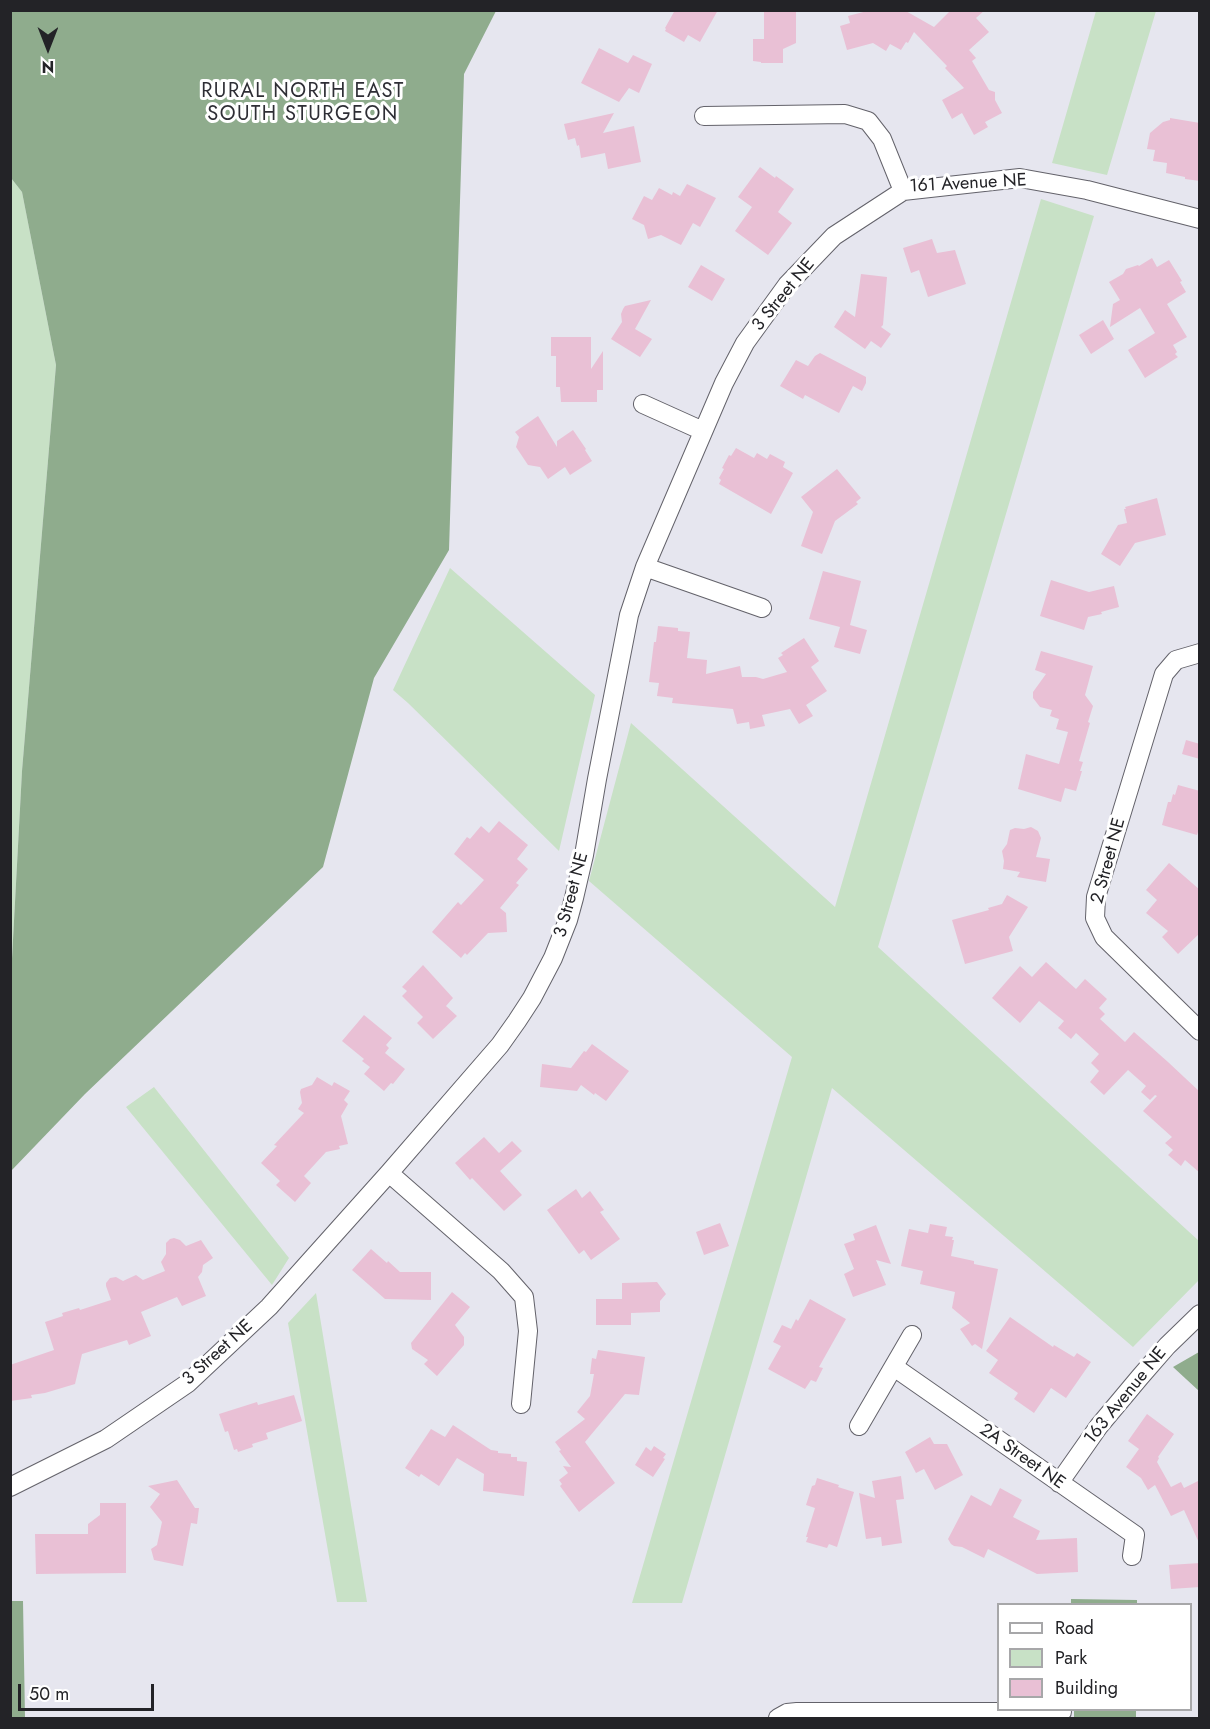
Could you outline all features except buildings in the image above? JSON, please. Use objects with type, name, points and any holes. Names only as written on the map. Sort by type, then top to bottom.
[{"type":"street","name":"161 Avenue NE","points":[[704,116],[845,114],[868,121],[882,139],[903,191],[1020,178],[1087,190],[1200,219]]},
{"type":"street","name":"3 Street NE","points":[[10,1487],[106,1439],[188,1383],[269,1307],[500,1046],[532,998],[553,958],[568,920],[579,877],[629,615],[645,567],[703,431],[745,343],[787,285],[834,236],[903,191]]},
{"type":"street","points":[[643,404],[703,431]]},
{"type":"street","points":[[645,567],[762,608]]},
{"type":"street","name":"2 Street NE","points":[[1200,653],[1176,660],[1164,674],[1096,897],[1095,918],[1104,937],[1200,1031]]},
{"type":"street","points":[[389,1173],[501,1271],[524,1297],[528,1331],[520,1404]]},
{"type":"street","name":"163 Avenue NE","points":[[1059,1483],[1099,1426],[1167,1346],[1200,1314]]},
{"type":"street","points":[[859,1426],[912,1335]]},
{"type":"street","name":"2A Street NE","points":[[894,1367],[1135,1535],[1132,1556]]},
{"type":"street","points":[[778,1718],[787,1713],[797,1712],[1062,1712]]},
{"type":"green space","points":[[11,10],[496,11],[464,74],[449,550],[374,678],[323,867],[85,1094],[11,1171],[11,977],[22,771],[56,365],[22,192],[11,178]]},
{"type":"green space","points":[[1096,11],[1156,11],[1107,175],[1052,163]]},
{"type":"green space","points":[[11,178],[22,192],[56,365],[22,771],[11,977]]},
{"type":"green space","points":[[1041,199],[1094,216],[878,947],[1199,1241],[1199,1280],[1133,1347],[832,1088],[682,1603],[632,1603],[792,1057],[589,881],[631,723],[835,907]]},
{"type":"green space","points":[[450,568],[595,695],[559,851],[393,690]]},
{"type":"green space","points":[[154,1087],[289,1258],[272,1285],[126,1107]]},
{"type":"green space","points":[[316,1293],[367,1602],[337,1602],[288,1323]]},
{"type":"green space","points":[[1199,1352],[1199,1391],[1173,1367]]},
{"type":"green space","points":[[1071,1599],[1137,1600],[1137,1603],[1071,1603]]},
{"type":"green space","points":[[11,1601],[23,1601],[25,1718],[11,1718]]},
{"type":"green space","points":[[1074,1711],[1136,1711],[1136,1718],[1074,1718]]},
{"type":"district","name":"RURAL NORTH EAST SOUTH STURGEON","points":[[303,104]]}]
